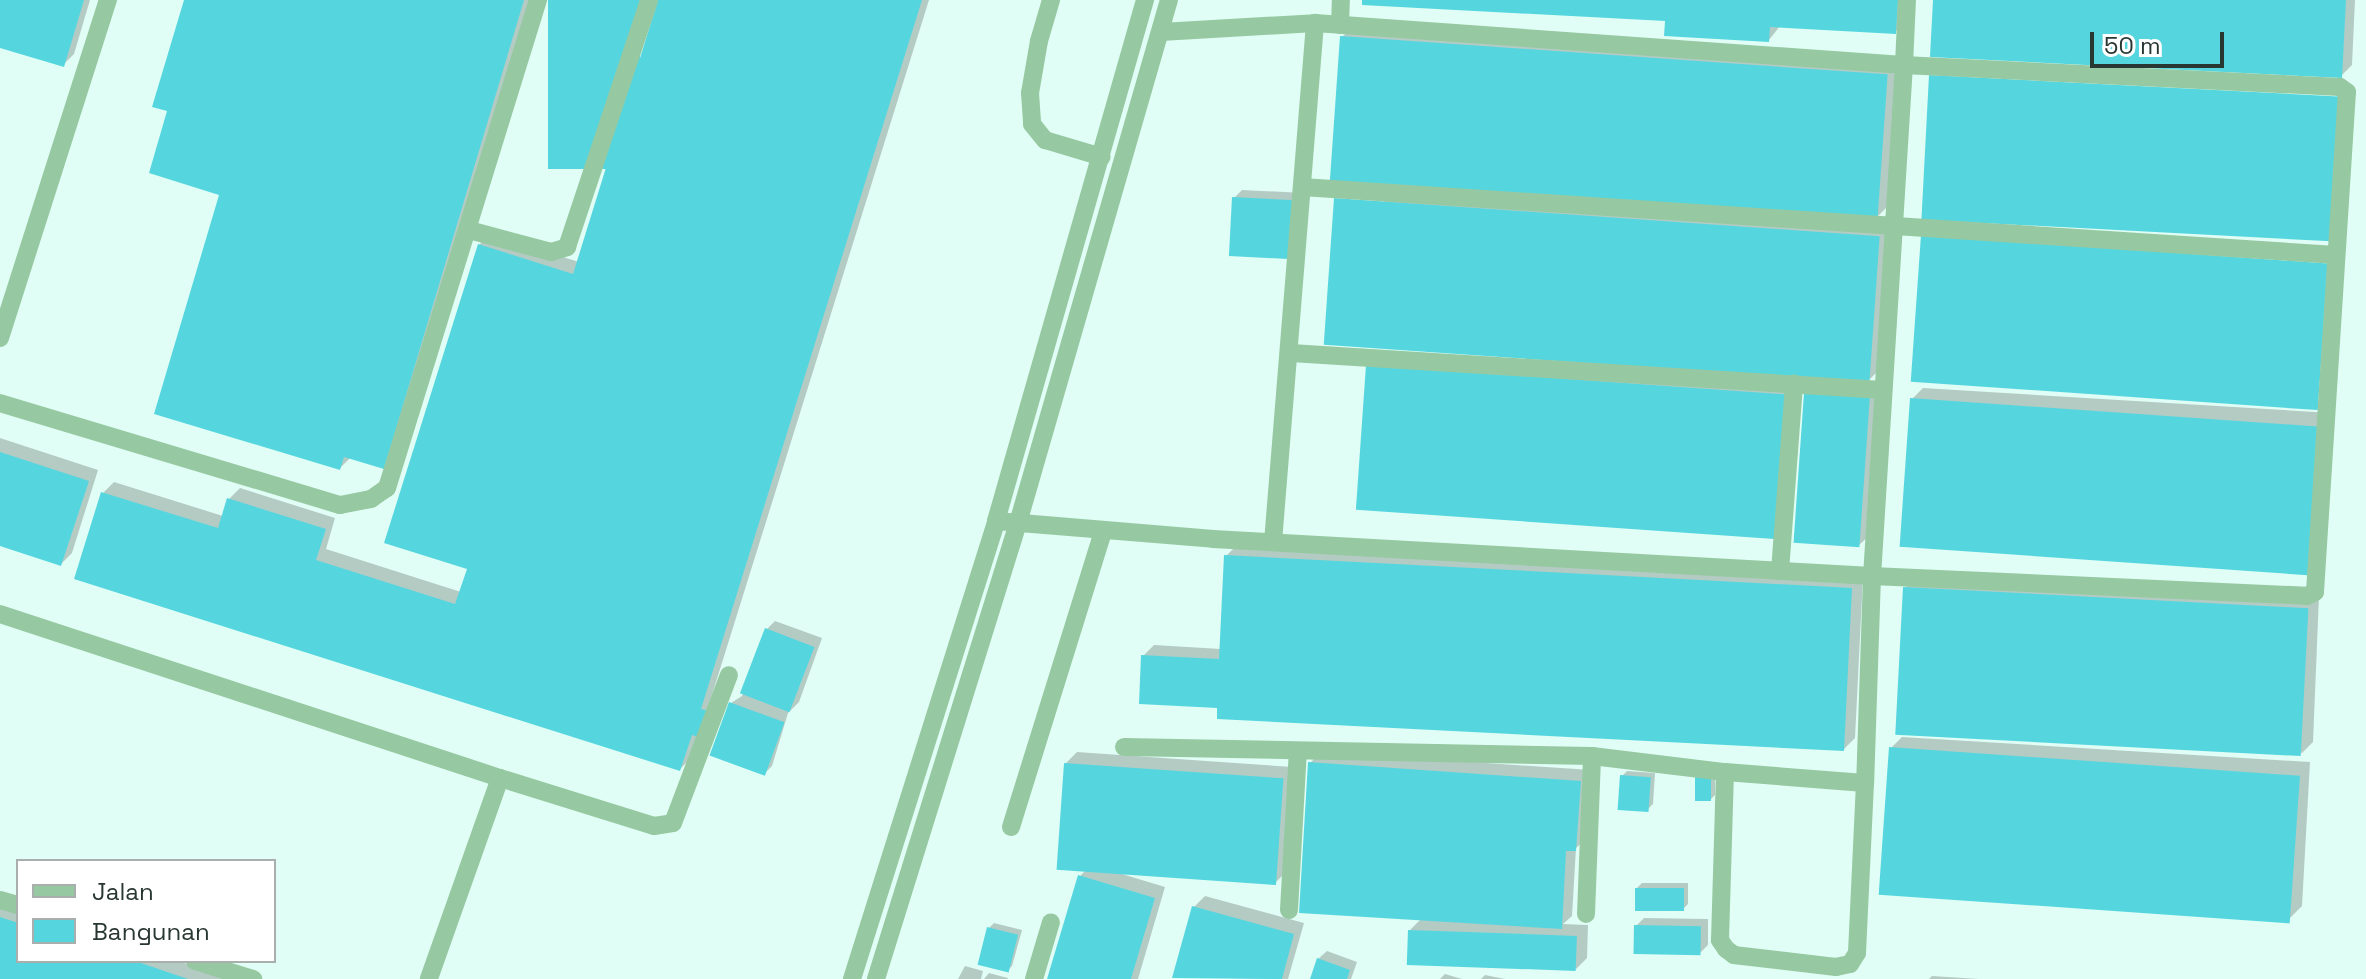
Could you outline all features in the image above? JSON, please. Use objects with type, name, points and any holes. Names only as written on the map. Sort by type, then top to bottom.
[{"type":"street","points":[[0,338],[108,0]]},
{"type":"street","points":[[0,403],[340,505],[371,499],[387,488],[538,0]]},
{"type":"street","points":[[469,230],[551,252],[567,247],[649,0]]},
{"type":"street","points":[[1051,0],[1039,41],[1030,93],[1032,124],[1045,140],[1102,157]]},
{"type":"street","points":[[852,979],[996,521],[1145,0]]},
{"type":"street","points":[[876,979],[1018,523],[1169,0]]},
{"type":"street","points":[[1340,25],[1341,0]]},
{"type":"street","points":[[1725,772],[1720,940],[1734,955],[1836,967],[1850,964],[1857,953],[1872,576],[1907,0]]},
{"type":"street","points":[[996,521],[1103,532],[1872,576],[2307,596],[2315,592],[2347,92],[2340,87],[1904,65],[1315,23],[1161,32]]},
{"type":"street","points":[[1273,542],[1291,353],[1315,23]]},
{"type":"street","points":[[1302,187],[2336,255]]},
{"type":"street","points":[[1291,353],[1883,390]]},
{"type":"street","points":[[1780,571],[1794,384]]},
{"type":"street","points":[[1011,827],[1103,532]]},
{"type":"street","points":[[0,614],[654,826],[673,823],[729,675]]},
{"type":"street","points":[[1124,747],[1592,756],[1725,772],[1865,783]]},
{"type":"street","points":[[1289,910],[1298,751]]},
{"type":"street","points":[[1586,914],[1592,756]]},
{"type":"street","points":[[429,979],[500,778]]},
{"type":"street","points":[[1034,979],[1051,922]]},
{"type":"street","points":[[201,963],[253,979]]},
{"type":"building","points":[[0,0],[84,0],[64,67],[0,48]]},
{"type":"building","points":[[184,0],[524,0],[384,469],[344,457],[340,470],[154,414],[219,195],[149,173],[167,111],[152,107]]},
{"type":"building","points":[[548,0],[640,0],[640,169],[548,169]]},
{"type":"building","points":[[658,0],[922,0],[701,709],[710,711],[702,738],[692,735],[680,771],[74,579],[101,492],[218,528],[227,498],[326,529],[316,560],[455,604],[467,569],[384,543],[478,244],[573,274]]},
{"type":"building","points":[[1362,0],[1898,0],[1896,34],[1770,27],[1769,42],[1664,36],[1665,21],[1362,5]]},
{"type":"building","points":[[1933,0],[2346,0],[2342,78],[1930,57]]},
{"type":"building","points":[[1340,36],[1888,74],[1877,222],[1330,184]]},
{"type":"building","points":[[1929,75],[2338,96],[2331,241],[1921,220]]},
{"type":"building","points":[[1232,197],[1296,200],[1293,259],[1229,256]]},
{"type":"building","points":[[1334,198],[1880,236],[1869,383],[1324,345]]},
{"type":"building","points":[[1921,235],[2328,263],[2318,410],[1911,382]]},
{"type":"building","points":[[1366,365],[1788,395],[1778,539],[1356,510]]},
{"type":"building","points":[[1804,393],[1870,398],[1859,547],[1794,543]]},
{"type":"building","points":[[1910,398],[2321,427],[2311,575],[1900,547]]},
{"type":"building","points":[[0,452],[89,481],[61,566],[0,546]]},
{"type":"building","points":[[1224,555],[1852,588],[1844,751],[1217,719],[1217,708],[1139,704],[1141,655],[1219,659]]},
{"type":"building","points":[[1903,587],[2308,608],[2301,756],[1895,735]]},
{"type":"building","points":[[765,628],[814,647],[789,712],[740,693]]},
{"type":"building","points":[[729,702],[784,722],[765,776],[710,756]]},
{"type":"building","points":[[1889,747],[2300,776],[2290,923],[1879,895]]},
{"type":"building","points":[[1308,762],[1581,781],[1576,851],[1566,851],[1562,929],[1299,913]]},
{"type":"building","points":[[1064,763],[1283,778],[1276,885],[1057,870]]},
{"type":"building","points":[[1620,775],[1651,777],[1648,812],[1618,810]]},
{"type":"building","points":[[1695,777],[1711,777],[1711,801],[1695,801]]},
{"type":"building","points":[[1078,875],[1155,898],[1131,979],[1047,979]]},
{"type":"building","points":[[1635,888],[1684,888],[1684,911],[1635,911]]},
{"type":"building","points":[[1192,906],[1294,934],[1282,979],[1172,978]]},
{"type":"building","points":[[0,917],[16,922],[16,963],[141,963],[188,979],[0,979]]},
{"type":"building","points":[[1634,925],[1701,926],[1700,955],[1633,954]]},
{"type":"building","points":[[987,927],[1018,935],[1009,973],[978,965]]},
{"type":"building","points":[[1408,930],[1577,936],[1576,971],[1407,965]]},
{"type":"building","points":[[1317,958],[1350,970],[1347,979],[1310,979]]}]
